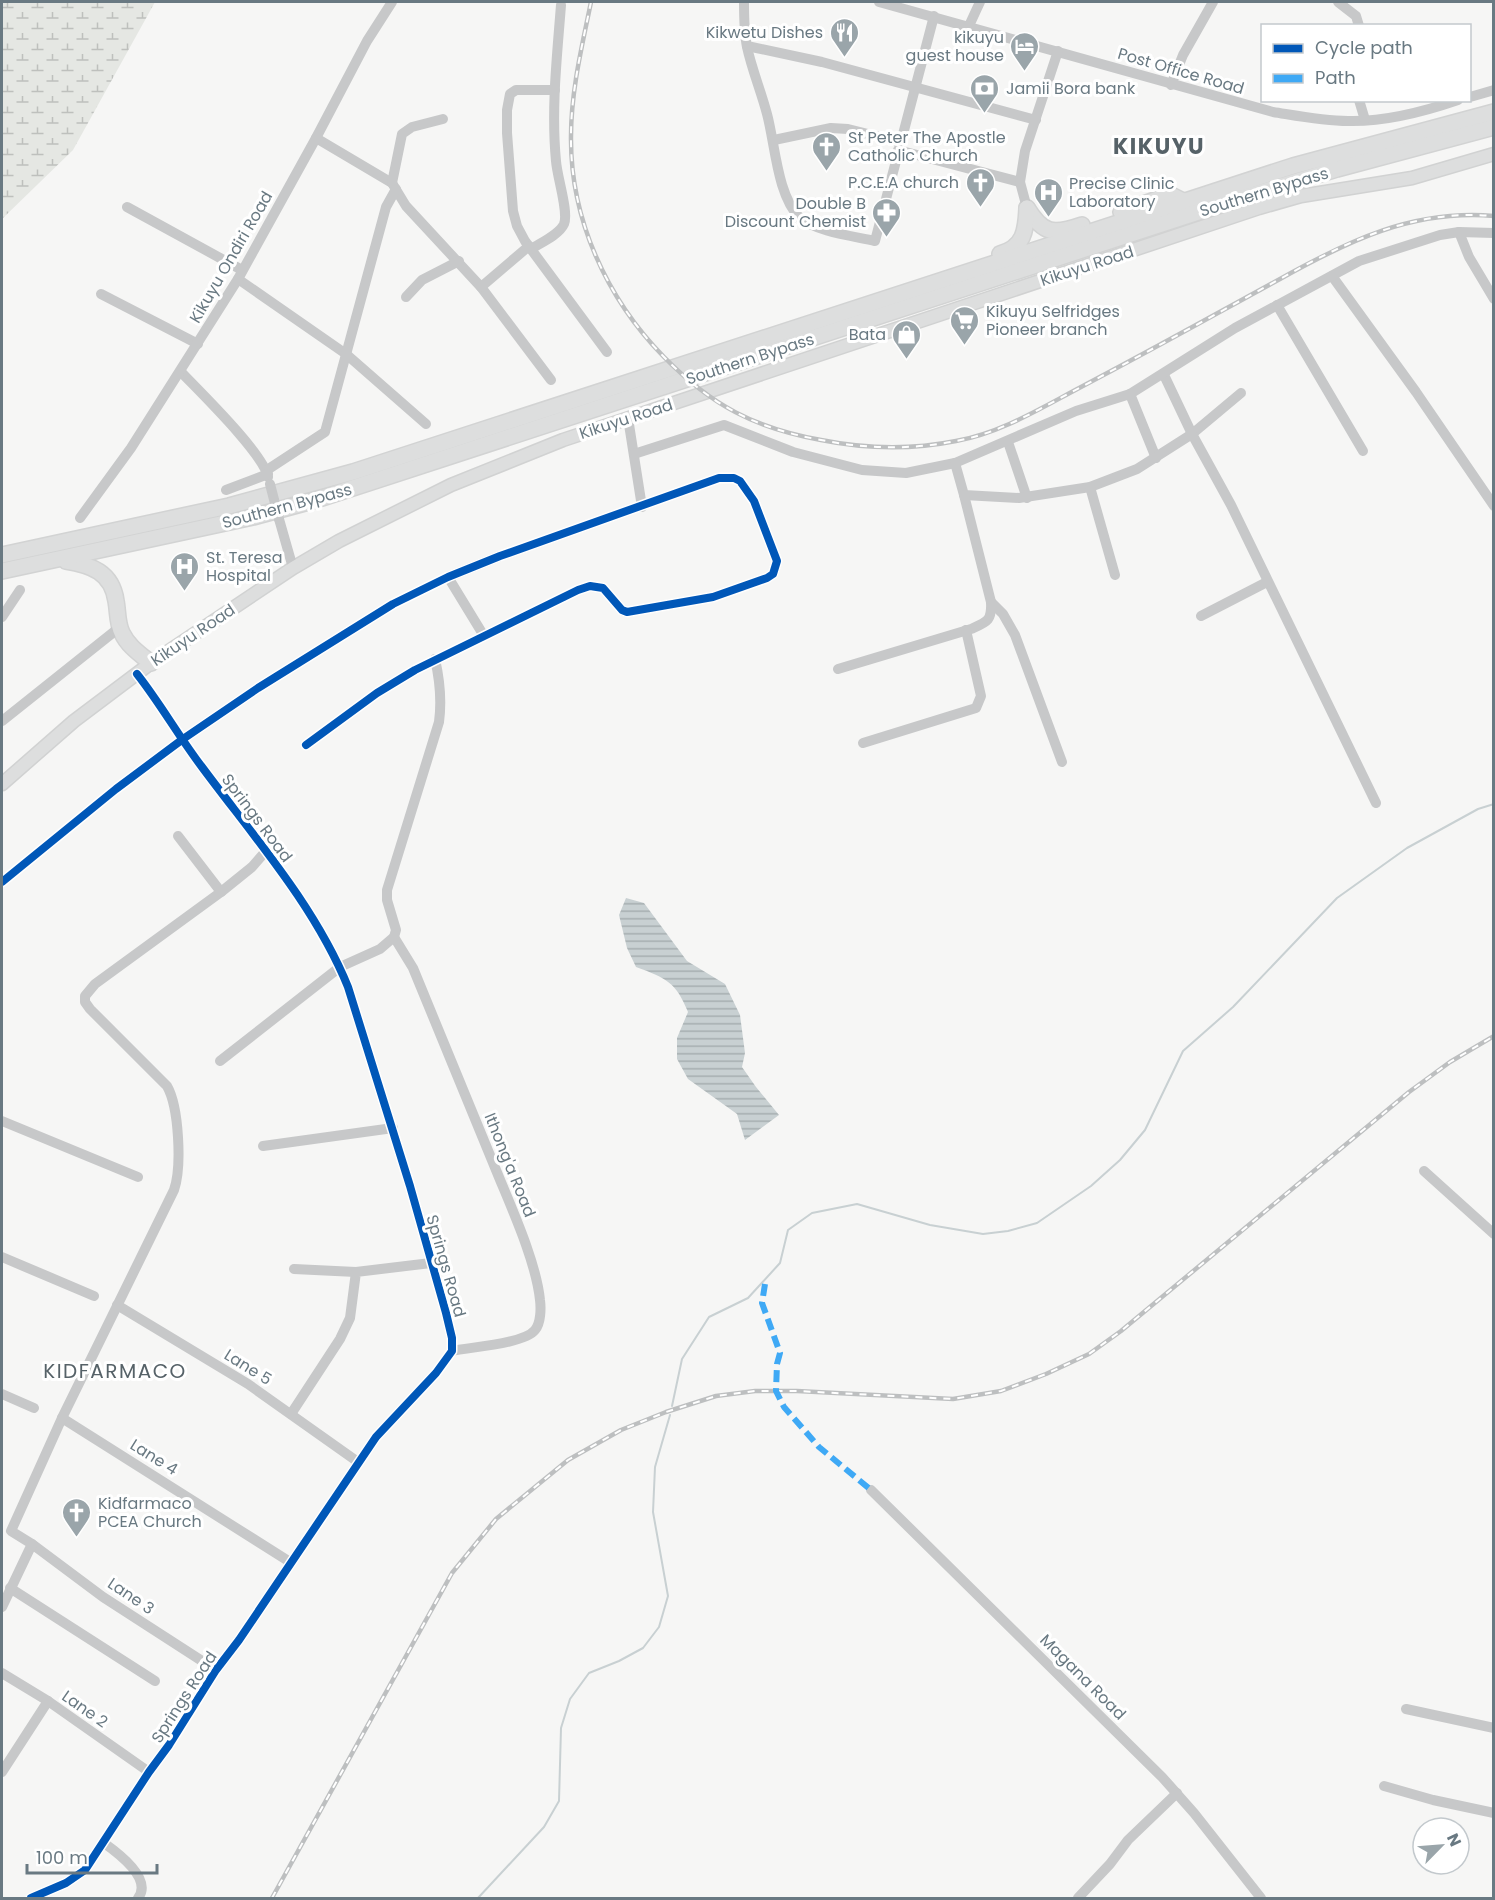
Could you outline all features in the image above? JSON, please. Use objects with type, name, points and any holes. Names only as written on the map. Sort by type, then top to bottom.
[{"type":"highway","name":"Southern Bypass","points":[[2,555],[229,506],[353,472],[1293,166],[1494,112]]},
{"type":"highway","name":"Southern Bypass","points":[[2,571],[253,517],[316,501],[1235,200],[1337,169],[1494,127]]},
{"type":"highway","points":[[1027,207],[1038,224],[1053,231],[1066,230],[1166,196],[1173,196],[1185,202]]},
{"type":"highway","points":[[924,286],[933,276],[942,271],[1005,252],[1019,244],[1026,229],[1027,207]]},
{"type":"highway","points":[[57,560],[90,566],[108,578],[113,586],[120,627],[125,639],[134,650],[151,663]]},
{"type":"main road","name":"Kikuyu Road","points":[[2,784],[74,721],[151,663],[292,568],[339,541],[451,485],[563,440],[1284,200],[1395,182],[1494,154]]},
{"type":"street","name":"Kikuyu Ondiri Road","points":[[80,518],[131,448],[198,344],[316,138],[367,41],[392,2]]},
{"type":"street","points":[[744,2],[747,46],[774,140],[779,174],[789,201],[800,217],[821,228],[875,241],[934,16]]},
{"type":"street","name":"Post Office Road","points":[[879,2],[1274,112],[1316,119],[1365,120],[1390,118],[1450,102]]},
{"type":"street","points":[[968,28],[980,2]]},
{"type":"street","points":[[1171,85],[1183,55],[1214,2]]},
{"type":"street","points":[[1338,2],[1356,16],[1358,24]]},
{"type":"street","points":[[481,287],[530,248],[560,230],[565,219],[557,177],[554,136],[561,5]]},
{"type":"street","points":[[747,46],[822,62],[1036,120]]},
{"type":"street","points":[[1027,207],[1020,182],[1025,151],[1058,51]]},
{"type":"street","points":[[555,90],[516,90],[511,92],[509,97],[507,133],[513,212],[517,226],[530,248],[607,352]]},
{"type":"street","points":[[1471,97],[1494,90]]},
{"type":"street","points":[[1360,102],[1365,120]]},
{"type":"street","points":[[226,490],[268,476],[324,432],[386,207],[394,186],[402,134],[412,127],[443,119]]},
{"type":"street","points":[[774,140],[831,128],[848,129],[1020,182]]},
{"type":"street","points":[[316,138],[394,186],[406,206],[481,287],[551,380]]},
{"type":"street","points":[[127,207],[240,274],[346,354],[426,424]]},
{"type":"street","points":[[634,454],[724,425],[793,452],[862,470],[906,473],[955,463],[1076,411],[1130,394],[1164,375],[1222,336],[1344,268],[1375,255],[1459,232],[1494,233]]},
{"type":"street","points":[[1459,232],[1469,257],[1494,299]]},
{"type":"street","points":[[406,297],[423,280],[459,261]]},
{"type":"street","points":[[1332,276],[1416,392],[1494,506]]},
{"type":"street","points":[[101,294],[198,344]]},
{"type":"street","points":[[1277,305],[1363,451]]},
{"type":"street","points":[[181,372],[255,453],[268,476],[292,568]]},
{"type":"street","points":[[1164,375],[1192,434],[1231,505],[1291,631],[1315,674],[1376,803]]},
{"type":"street","points":[[964,495],[1027,498],[1090,487],[1137,469],[1156,458],[1192,434],[1240,393]]},
{"type":"street","points":[[1130,394],[1156,458]]},
{"type":"street","points":[[628,418],[642,507]]},
{"type":"street","points":[[1008,442],[1027,498]]},
{"type":"street","points":[[838,669],[966,630],[988,620],[991,614],[991,602],[955,463]]},
{"type":"street","points":[[2,882],[116,789],[183,739],[258,688],[393,604],[448,577],[511,552],[719,478],[734,478],[746,488],[754,501],[777,561],[773,574],[767,578],[726,593],[634,612],[622,610],[603,588],[590,586],[435,659],[377,693],[306,745]]},
{"type":"street","points":[[1090,487],[1115,575]]},
{"type":"street","points":[[448,577],[484,636]]},
{"type":"street","points":[[1200,616],[1267,582]]},
{"type":"street","points":[[2,617],[20,590]]},
{"type":"street","points":[[991,602],[1003,614],[1015,635],[1062,762]]},
{"type":"street","points":[[2,721],[120,627]]},
{"type":"street","points":[[863,743],[976,708],[981,696],[966,630]]},
{"type":"street","points":[[220,1060],[340,967],[380,949],[394,937],[396,930],[387,894],[408,816],[438,722],[441,690],[435,659]]},
{"type":"street","name":"Springs Road","points":[[31,1899],[66,1883],[85,1870],[216,1670],[348,1481],[358,1462],[389,1421],[436,1373],[452,1351],[452,1338],[446,1313],[393,1128],[340,967],[319,930],[265,852],[137,674]]},
{"type":"street","points":[[178,836],[220,892]]},
{"type":"street","points":[[6,1529],[140,1260],[177,1180],[179,1167],[172,1095],[166,1086],[90,1009],[84,996],[94,984],[252,867],[265,852]]},
{"type":"street","name":"Ithong'a Road","points":[[394,937],[413,968],[516,1220],[540,1299],[540,1320],[536,1330],[529,1335],[514,1341],[452,1351]]},
{"type":"street","points":[[2,1121],[138,1177]]},
{"type":"street","points":[[263,1146],[393,1128]]},
{"type":"street","points":[[1424,1171],[1494,1234]]},
{"type":"street","points":[[2,1257],[94,1296]]},
{"type":"street","points":[[294,1269],[356,1272],[431,1263]]},
{"type":"street","points":[[291,1414],[340,1339],[350,1318],[356,1272]]},
{"type":"street","name":"Lane 5","points":[[117,1305],[248,1384],[358,1462]]},
{"type":"street","points":[[2,1394],[34,1408]]},
{"type":"street","name":"Lane 4","points":[[62,1418],[290,1562]]},
{"type":"street","name":"Magana Road","points":[[871,1490],[1177,1794],[1261,1899]]},
{"type":"street","name":"Lane 3","points":[[6,1529],[32,1544],[103,1597],[216,1670]]},
{"type":"street","points":[[2,1607],[32,1544]]},
{"type":"street","points":[[10,1588],[155,1681]]},
{"type":"street","name":"Lane 2","points":[[2,1673],[48,1701],[149,1772]]},
{"type":"street","points":[[2,1772],[48,1701]]},
{"type":"street","points":[[1406,1709],[1494,1728]]},
{"type":"street","points":[[1384,1786],[1433,1800],[1494,1813]]},
{"type":"street","points":[[1078,1899],[1128,1840],[1177,1794]]},
{"type":"street","points":[[104,1843],[126,1862],[140,1879],[142,1887],[138,1899]]},
{"type":"green space","points":[[2,2],[155,2],[73,150],[2,219]]},
{"type":"shaded area","points":[[626,898],[644,903],[687,961],[725,984],[740,1015],[745,1053],[742,1067],[779,1115],[745,1140],[737,1114],[688,1079],[677,1059],[677,1038],[688,1012],[679,994],[669,982],[636,967],[627,948],[619,915]]},
{"type":"waterway","points":[[672,1406],[682,1359],[709,1317],[748,1298],[780,1263],[788,1230],[812,1213],[857,1204],[930,1225],[983,1234],[1008,1231],[1037,1223],[1091,1186],[1120,1160],[1145,1130],[1183,1051],[1233,1007],[1337,898],[1407,848],[1478,809],[1494,804]]},
{"type":"waterway","points":[[478,1898],[544,1827],[559,1801],[561,1728],[570,1699],[589,1673],[643,1648],[659,1627],[668,1596],[653,1512],[655,1467],[670,1415]]},
{"type":"railway","points":[[591,2],[575,85],[571,136],[572,167],[577,197],[596,256],[625,310],[664,357],[682,374],[717,402],[755,421],[797,435],[855,445],[905,447],[956,441],[989,432],[1036,411],[1305,265],[1356,241],[1409,223],[1436,218],[1464,215],[1494,216]]},
{"type":"railway","points":[[272,1898],[452,1573],[496,1519],[568,1460],[621,1430],[716,1396],[755,1391],[797,1391],[953,1399],[1001,1391],[1046,1374],[1089,1354],[1121,1331],[1409,1092],[1450,1062],[1494,1036]]},
{"type":"marked path","points":[[765,1284],[762,1303],[780,1353],[777,1364],[776,1391],[784,1407],[819,1447],[871,1490]]},
{"type":"cycle path","points":[[2,882],[116,789],[183,739],[258,688],[393,604],[448,577],[500,556],[719,478],[734,478],[740,481],[754,501],[777,561],[773,574],[767,578],[713,597],[627,612],[622,610],[603,588],[590,586],[578,590],[415,670],[377,693],[306,745]]},
{"type":"cycle path","points":[[31,1898],[66,1883],[85,1870],[216,1670],[239,1640],[376,1437],[436,1373],[452,1351],[452,1338],[446,1313],[410,1186],[348,987],[319,928],[301,900],[194,756],[137,674]]},
{"type":"place","name":"Kikwetu Dishes","points":[[844,58]]},
{"type":"place","name":"kikuyu guest house","points":[[1025,72]]},
{"type":"place","name":"Jamii Bora bank","points":[[985,114]]},
{"type":"place","name":"St Peter The Apostle Catholic Church","points":[[827,172]]},
{"type":"place","name":"P.C.E.A church","points":[[980,208]]},
{"type":"place","name":"Precise Clinic Laboratory","points":[[1048,218]]},
{"type":"place","name":"Double B Discount Chemist","points":[[887,238]]},
{"type":"place","name":"Kikuyu Selfridges Pioneer branch","points":[[965,346]]},
{"type":"place","name":"Bata","points":[[907,360]]},
{"type":"place","name":"St. Teresa Hospital","points":[[185,592]]},
{"type":"place","name":"Kidfarmaco PCEA Church","points":[[77,1538]]},
{"type":"district","name":"KIKUYU","points":[[1159,146]]},
{"type":"district","name":"KIDFARMACO","points":[[115,1371]]}]
